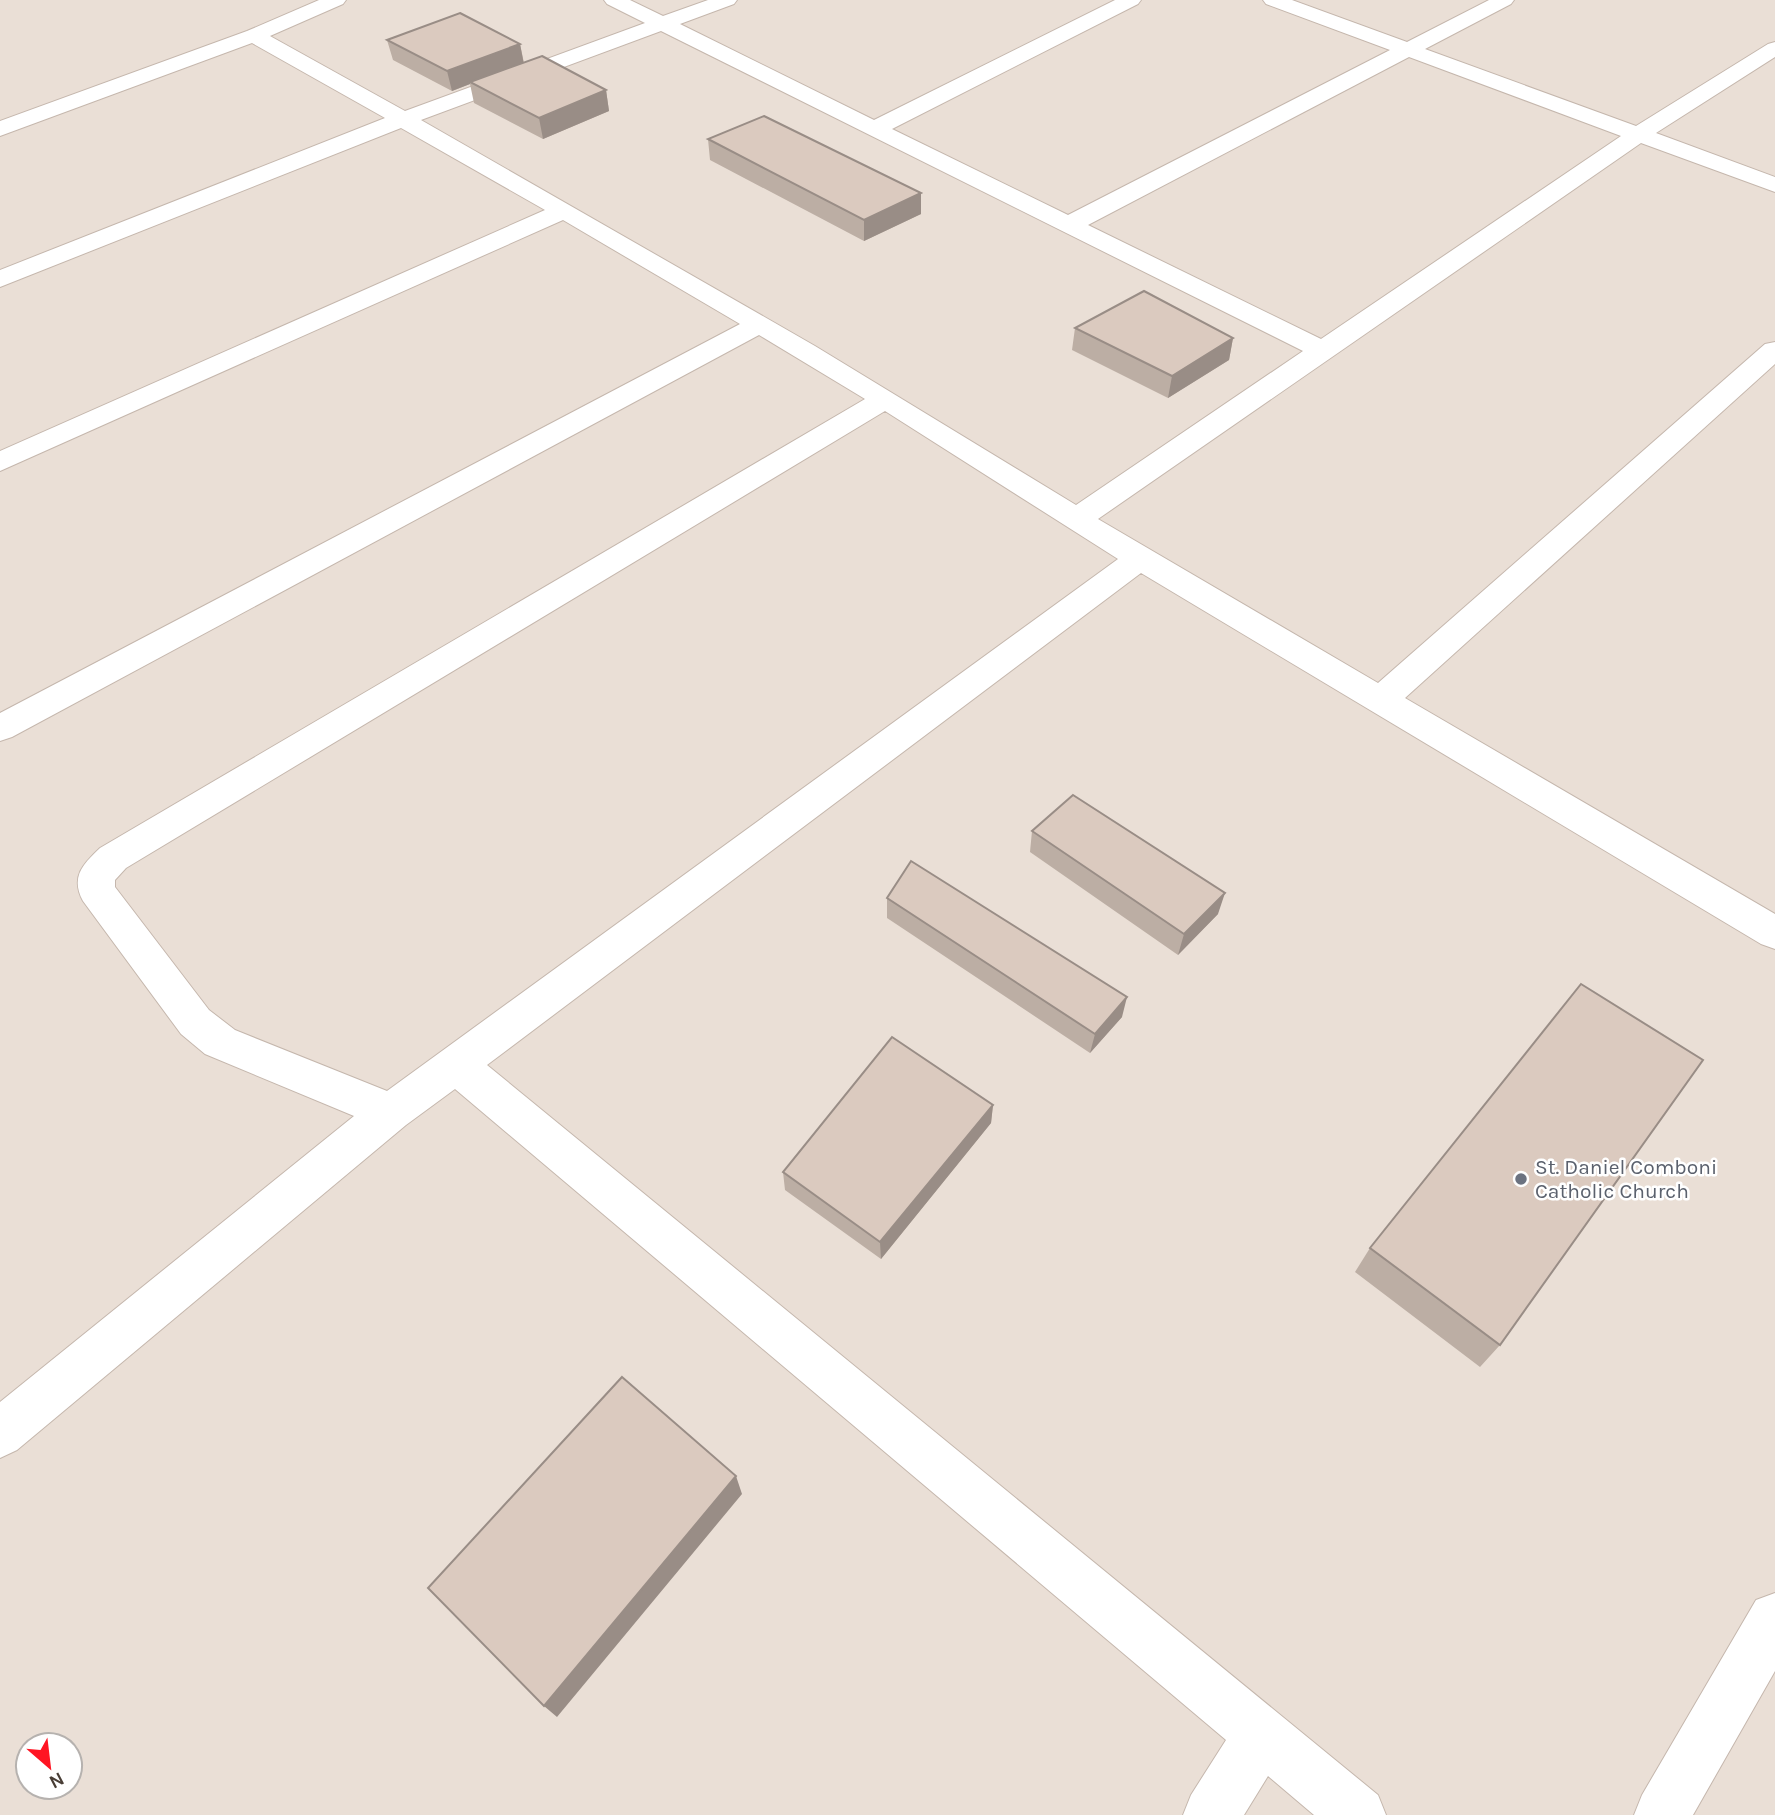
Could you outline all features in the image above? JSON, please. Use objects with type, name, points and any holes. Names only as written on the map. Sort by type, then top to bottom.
[{"type":"street","points":[[0,129],[254,35],[336,0]]},
{"type":"street","points":[[614,0],[1322,350]]},
{"type":"street","points":[[0,279],[403,119],[727,0]]},
{"type":"street","points":[[876,128],[1131,0]]},
{"type":"street","points":[[1273,0],[1775,185]]},
{"type":"street","points":[[1068,225],[1504,0]]},
{"type":"street","points":[[254,35],[564,211],[885,399],[1075,520],[1380,701],[1771,923]]},
{"type":"street","points":[[1075,520],[1638,135],[1775,48]]},
{"type":"street","points":[[0,462],[564,211]]},
{"type":"street","points":[[0,728],[758,325]]},
{"type":"street","points":[[1380,701],[1775,350]]},
{"type":"street","points":[[391,1112],[220,1042],[195,1022],[96,891],[96,875],[113,858],[885,399]]},
{"type":"street","points":[[0,1433],[391,1112],[1140,558]]},
{"type":"street","points":[[457,1065],[1358,1815]]},
{"type":"street","points":[[1662,1815],[1775,1619]]},
{"type":"street","points":[[1211,1815],[1261,1736]]},
{"type":"shaded area","points":[[0,0],[1775,0],[1775,1815],[0,1815]]},
{"type":"building","points":[[460,13],[520,44],[447,71],[387,40]]},
{"type":"building","points":[[542,56],[606,90],[539,118],[470,82]]},
{"type":"building","points":[[764,116],[921,193],[864,220],[708,139]]},
{"type":"building","points":[[1144,291],[1233,338],[1172,376],[1075,328]]},
{"type":"building","points":[[1073,795],[1225,893],[1184,934],[1032,831]]},
{"type":"building","points":[[911,861],[1127,997],[1095,1034],[887,898]]},
{"type":"building","name":"St. Daniel Comboni Catholic Church","points":[[1581,984],[1703,1060],[1500,1345],[1370,1248]]},
{"type":"building","points":[[892,1037],[993,1105],[880,1242],[783,1172]]},
{"type":"building","points":[[622,1377],[736,1476],[544,1706],[428,1588]]},
{"type":"place","name":"St. Daniel Comboni Catholic Church","points":[[1521,1179]]}]
